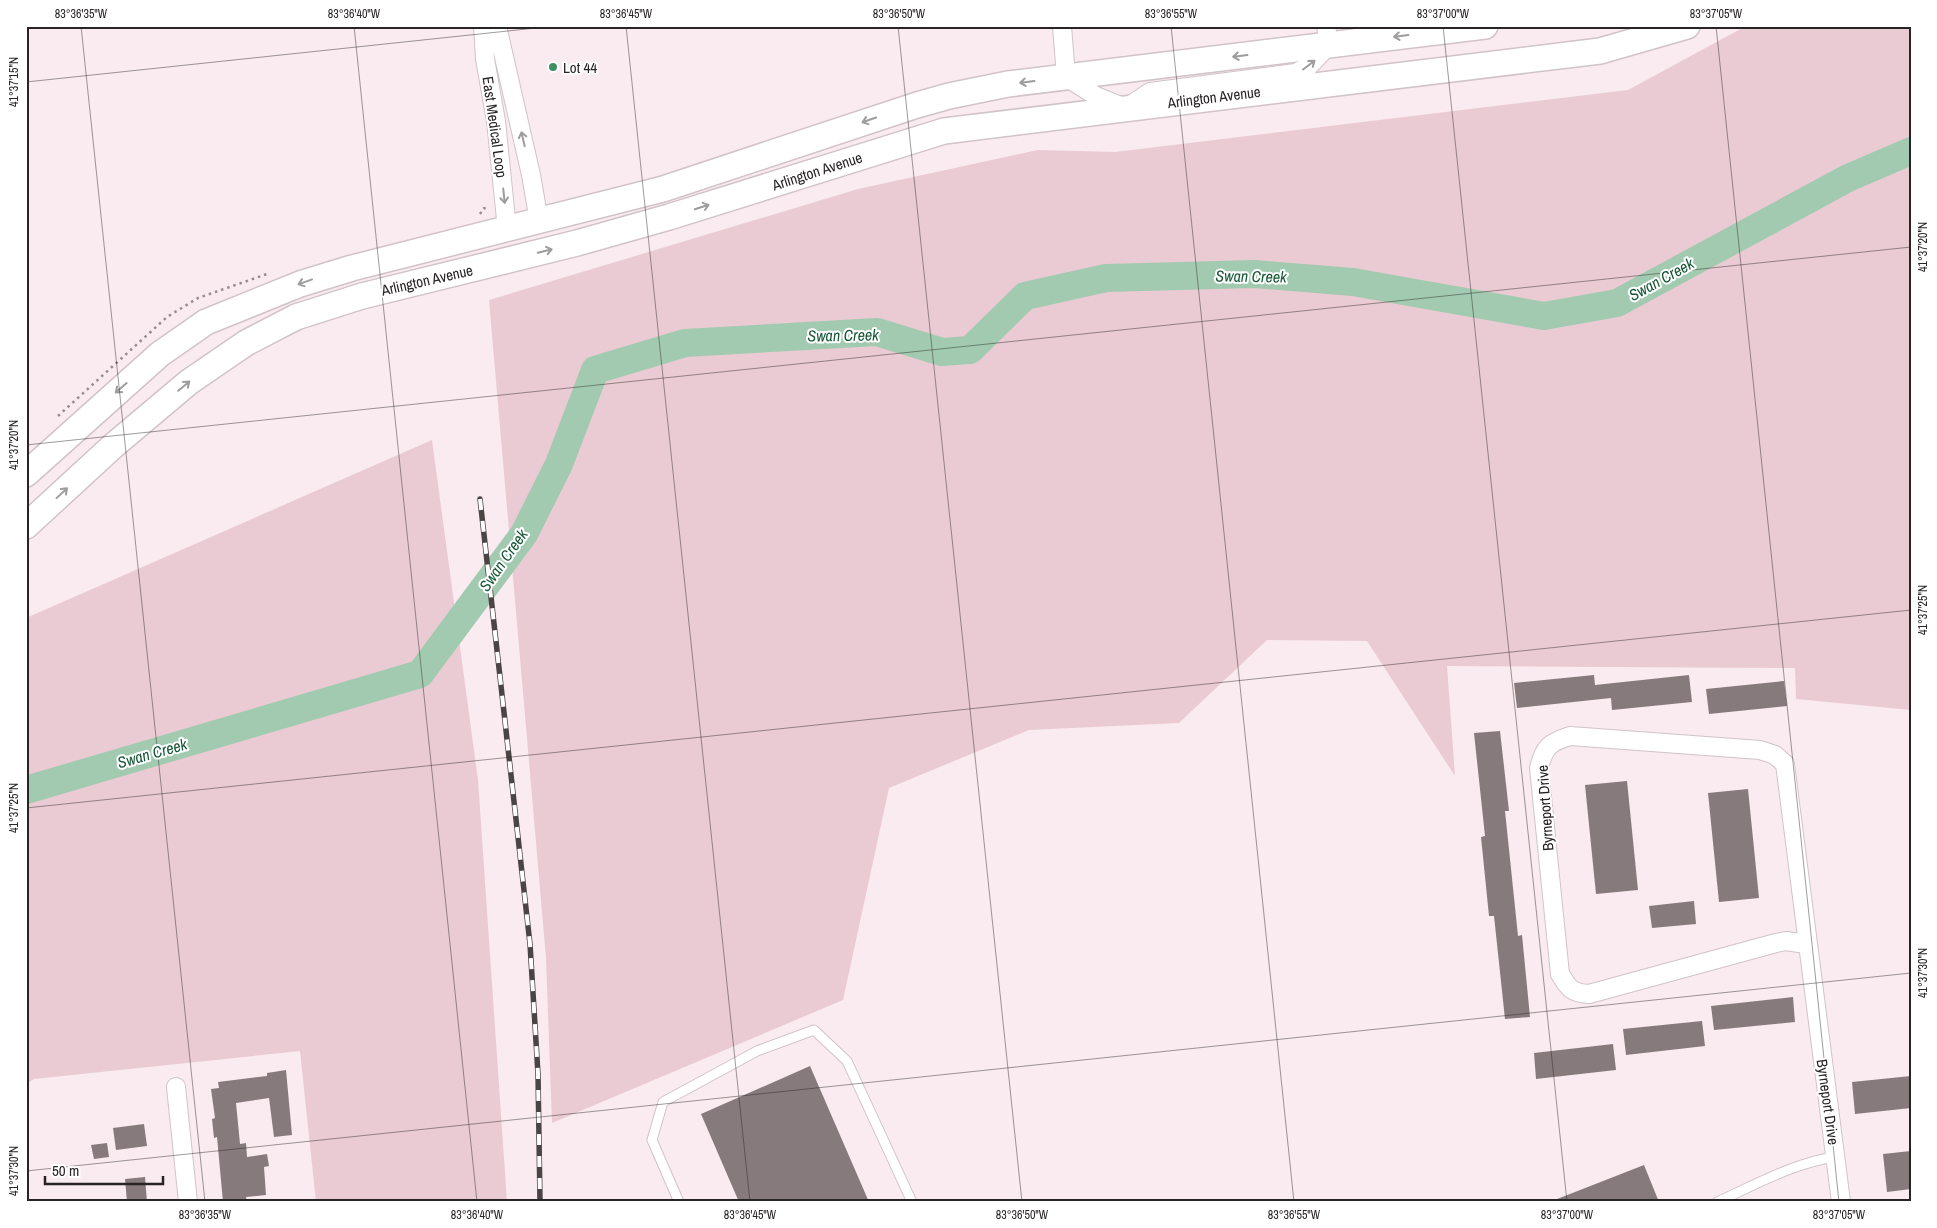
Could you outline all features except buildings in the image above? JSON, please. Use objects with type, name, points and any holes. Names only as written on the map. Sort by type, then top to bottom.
[{"type":"street","name":"East Medical Loop","points":[[483,26],[485,59],[496,120],[507,229]]},
{"type":"street","name":"East Medical Loop","points":[[497,26],[531,175],[539,221]]},
{"type":"street","points":[[1062,26],[1066,77],[1096,96],[1126,108],[1150,92],[1296,73],[1309,66],[1327,36]]},
{"type":"street","name":"Arlington Avenue","points":[[26,474],[160,354],[206,322],[326,275],[663,189],[949,96],[1008,84],[1066,77],[1327,36],[1485,26]]},
{"type":"street","name":"Arlington Avenue","points":[[26,526],[114,446],[189,382],[246,343],[296,317],[362,296],[577,243],[669,217],[944,131],[1600,51],[1687,26]]},
{"type":"street","points":[[296,317],[320,296],[344,284],[515,244],[530,237],[539,221]]},
{"type":"street","name":"Byrneport Drive","points":[[1806,944],[1776,942],[1589,994],[1576,993],[1567,985],[1560,974],[1540,768],[1543,753],[1555,740],[1570,736],[1760,750],[1775,755],[1785,764],[1806,944],[1841,1202]]},
{"type":"street","points":[[176,1087],[188,1202]]},
{"type":"lane","points":[[679,1202],[652,1140],[664,1102],[757,1051],[814,1030],[847,1061],[912,1202]]},
{"type":"lane","points":[[1716,1202],[1800,1165],[1814,1160],[1835,1157]]},
{"type":"shaded area","points":[[1746,26],[1911,26],[1911,710],[1796,699],[1795,668],[1447,666],[1455,776],[1367,641],[1267,640],[1179,723],[1029,730],[889,788],[843,1000],[552,1123],[546,958],[489,300],[858,189],[1038,150],[1115,152],[1628,90]]},
{"type":"shaded area","points":[[432,440],[478,780],[507,1202],[316,1202],[300,1051],[34,1079],[26,1084],[26,618]]},
{"type":"waterway","name":"Swan Creek","points":[[26,790],[420,674],[524,534],[559,464],[595,370],[685,343],[877,332],[942,352],[970,350],[1025,296],[1106,278],[1254,274],[1353,282],[1544,316],[1617,303],[1848,178],[1911,151]]},
{"type":"railway","points":[[480,499],[530,944],[538,1074],[540,1202]]},
{"type":"place","name":"Lot 44","points":[[553,67]]}]
